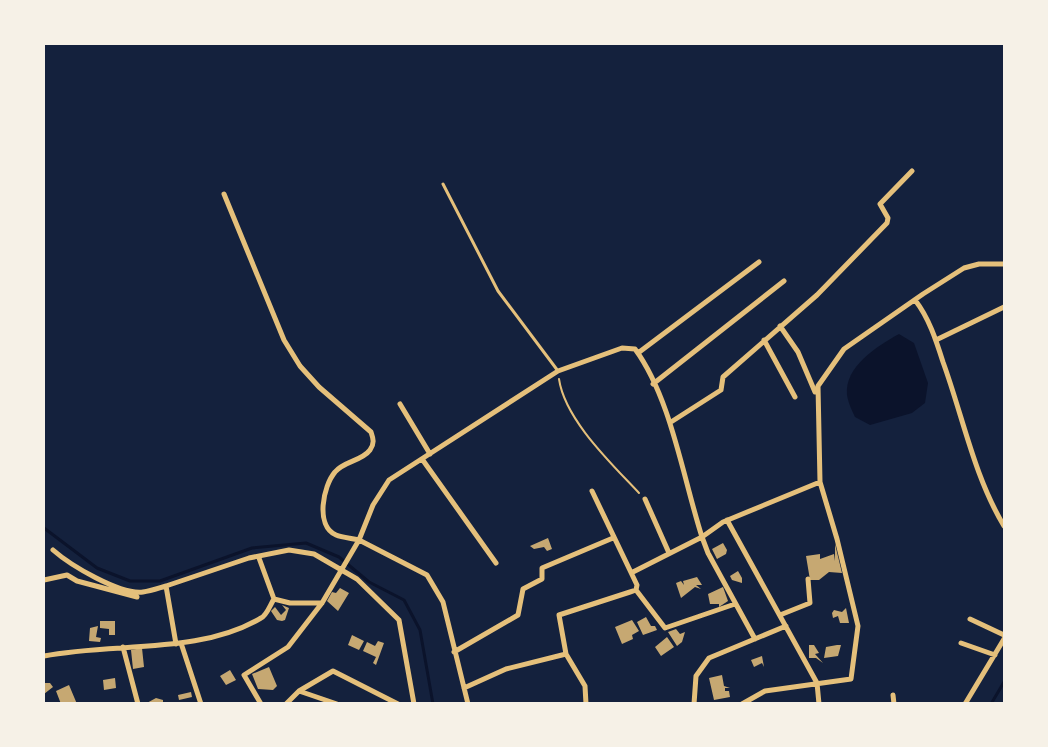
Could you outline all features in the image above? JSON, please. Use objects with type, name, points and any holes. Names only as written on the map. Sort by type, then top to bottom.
[{"type":"street","points":[[670,422],[721,390],[723,377],[817,295],[887,223],[888,218],[880,204],[912,171]]},
{"type":"street","points":[[224,194],[284,340],[300,366],[318,387],[370,432],[374,441],[370,450],[336,471],[324,500],[324,521],[330,531],[337,536],[359,540],[427,576],[443,602],[468,704]]},
{"type":"street","points":[[638,353],[759,262]]},
{"type":"street","points":[[816,394],[824,375],[844,349],[915,300],[964,268],[979,264],[1005,264]]},
{"type":"street","points":[[653,384],[784,281]]},
{"type":"street","points":[[915,300],[926,316],[936,340],[975,462],[994,509],[1005,526]]},
{"type":"street","points":[[936,340],[1005,307]]},
{"type":"street","points":[[742,704],[765,691],[850,679],[858,626],[820,482],[816,394],[798,352],[780,326]]},
{"type":"street","points":[[764,340],[795,397]]},
{"type":"street","points":[[261,704],[243,675],[288,647],[322,603],[359,540],[373,505],[389,480],[558,371],[622,348],[631,347],[638,353],[653,384],[670,422],[683,477],[702,537],[755,639]]},
{"type":"street","points":[[400,405],[430,454]]},
{"type":"street","points":[[422,459],[496,563]]},
{"type":"street","points":[[633,572],[702,537],[728,520],[820,482]]},
{"type":"street","points":[[592,491],[613,538],[633,572],[637,585],[636,590],[665,628],[735,604]]},
{"type":"street","points":[[645,499],[669,553]]},
{"type":"street","points":[[728,520],[817,683],[819,704]]},
{"type":"street","points":[[454,652],[518,615],[523,589],[542,579],[542,568],[613,538]]},
{"type":"street","points":[[53,550],[65,561],[94,578],[141,592],[249,558],[259,558],[289,550],[314,554],[357,579],[375,594],[399,620],[414,704]]},
{"type":"street","points":[[259,558],[274,599]]},
{"type":"street","points":[[44,580],[67,575],[76,581],[137,597]]},
{"type":"street","points":[[780,615],[810,603],[808,579]]},
{"type":"street","points":[[166,586],[178,644],[201,704]]},
{"type":"street","points":[[586,704],[585,686],[566,654],[559,615],[636,590]]},
{"type":"street","points":[[274,599],[290,603],[322,603]]},
{"type":"street","points":[[44,656],[77,649],[178,644],[214,637],[263,617],[274,599]]},
{"type":"street","points":[[965,704],[1005,637],[970,619]]},
{"type":"street","points":[[694,704],[696,675],[702,665],[713,656],[786,627]]},
{"type":"street","points":[[961,643],[995,655]]},
{"type":"street","points":[[123,647],[136,703]]},
{"type":"street","points":[[464,688],[506,669],[566,654]]},
{"type":"street","points":[[286,704],[298,691],[333,671],[398,704]]},
{"type":"street","points":[[298,691],[337,704]]},
{"type":"street","points":[[893,695],[894,704]]},
{"type":"lane","points":[[443,184],[498,291],[558,371]]},
{"type":"path","points":[[558,371],[560,386],[573,414],[592,441],[645,499]]},
{"type":"water","points":[[899,334],[914,343],[928,383],[925,403],[912,413],[870,425],[855,417],[847,395],[847,385],[856,367],[864,358]]},
{"type":"building","points":[[548,538],[552,549],[547,551],[544,547],[534,549],[530,546]]},
{"type":"building","points":[[723,543],[727,550],[726,554],[717,559],[712,549]]},
{"type":"building","points":[[835,544],[842,573],[829,572],[819,580],[810,580],[806,556],[820,554],[820,559],[834,554],[835,561]]},
{"type":"building","points":[[738,571],[742,583],[732,580],[730,576]]},
{"type":"building","points":[[697,577],[702,585],[696,585],[701,589],[695,587],[681,598],[676,583],[681,581],[684,585],[683,581]]},
{"type":"building","points":[[723,587],[728,601],[719,607],[719,604],[710,604],[708,594]]},
{"type":"building","points":[[340,588],[349,593],[338,611],[327,601],[332,592],[336,593]]},
{"type":"building","points":[[282,605],[289,608],[285,620],[282,621],[277,620],[271,611],[275,607],[281,615],[286,610]]},
{"type":"building","points":[[846,608],[849,623],[840,623],[838,616],[833,618],[834,610],[842,612]]},
{"type":"building","points":[[646,617],[651,626],[655,626],[657,630],[643,635],[637,622]]},
{"type":"building","points":[[632,620],[639,631],[632,635],[633,639],[622,644],[615,627]]},
{"type":"building","points":[[100,621],[115,621],[115,635],[109,635],[109,629],[100,628]]},
{"type":"building","points":[[98,626],[96,637],[101,638],[100,642],[89,641],[90,628]]},
{"type":"building","points":[[676,629],[680,634],[685,632],[682,642],[677,646],[668,632]]},
{"type":"building","points":[[352,635],[364,641],[359,650],[348,645]]},
{"type":"building","points":[[667,637],[674,647],[661,656],[655,647]]},
{"type":"building","points":[[378,641],[384,643],[376,665],[373,663],[376,657],[363,651],[367,642],[375,646]]},
{"type":"building","points":[[809,645],[814,645],[819,653],[815,654],[823,663],[816,658],[809,658]]},
{"type":"building","points":[[841,645],[838,656],[824,658],[826,647]]},
{"type":"building","points":[[142,648],[144,667],[133,669],[131,650]]},
{"type":"building","points":[[762,656],[764,667],[762,663],[754,667],[751,660]]},
{"type":"building","points":[[269,667],[277,686],[273,690],[258,689],[252,674]]},
{"type":"building","points":[[230,670],[236,680],[226,685],[220,676]]},
{"type":"building","points":[[722,675],[724,686],[730,688],[725,688],[725,691],[729,691],[730,697],[714,700],[709,678]]},
{"type":"building","points":[[115,678],[116,688],[104,690],[103,680]]},
{"type":"building","points":[[44,683],[50,683],[53,687],[44,694]]},
{"type":"building","points":[[69,685],[77,704],[61,704],[56,691]]},
{"type":"building","points":[[191,692],[192,697],[179,700],[178,695]]},
{"type":"building","points":[[156,698],[163,700],[163,704],[145,704]]},
{"type":"waterway","points":[[44,528],[97,568],[130,581],[160,581],[252,548],[306,543],[339,557],[369,582],[404,600],[420,630],[433,704]]},
{"type":"waterway","points":[[991,704],[1004,682]]}]
